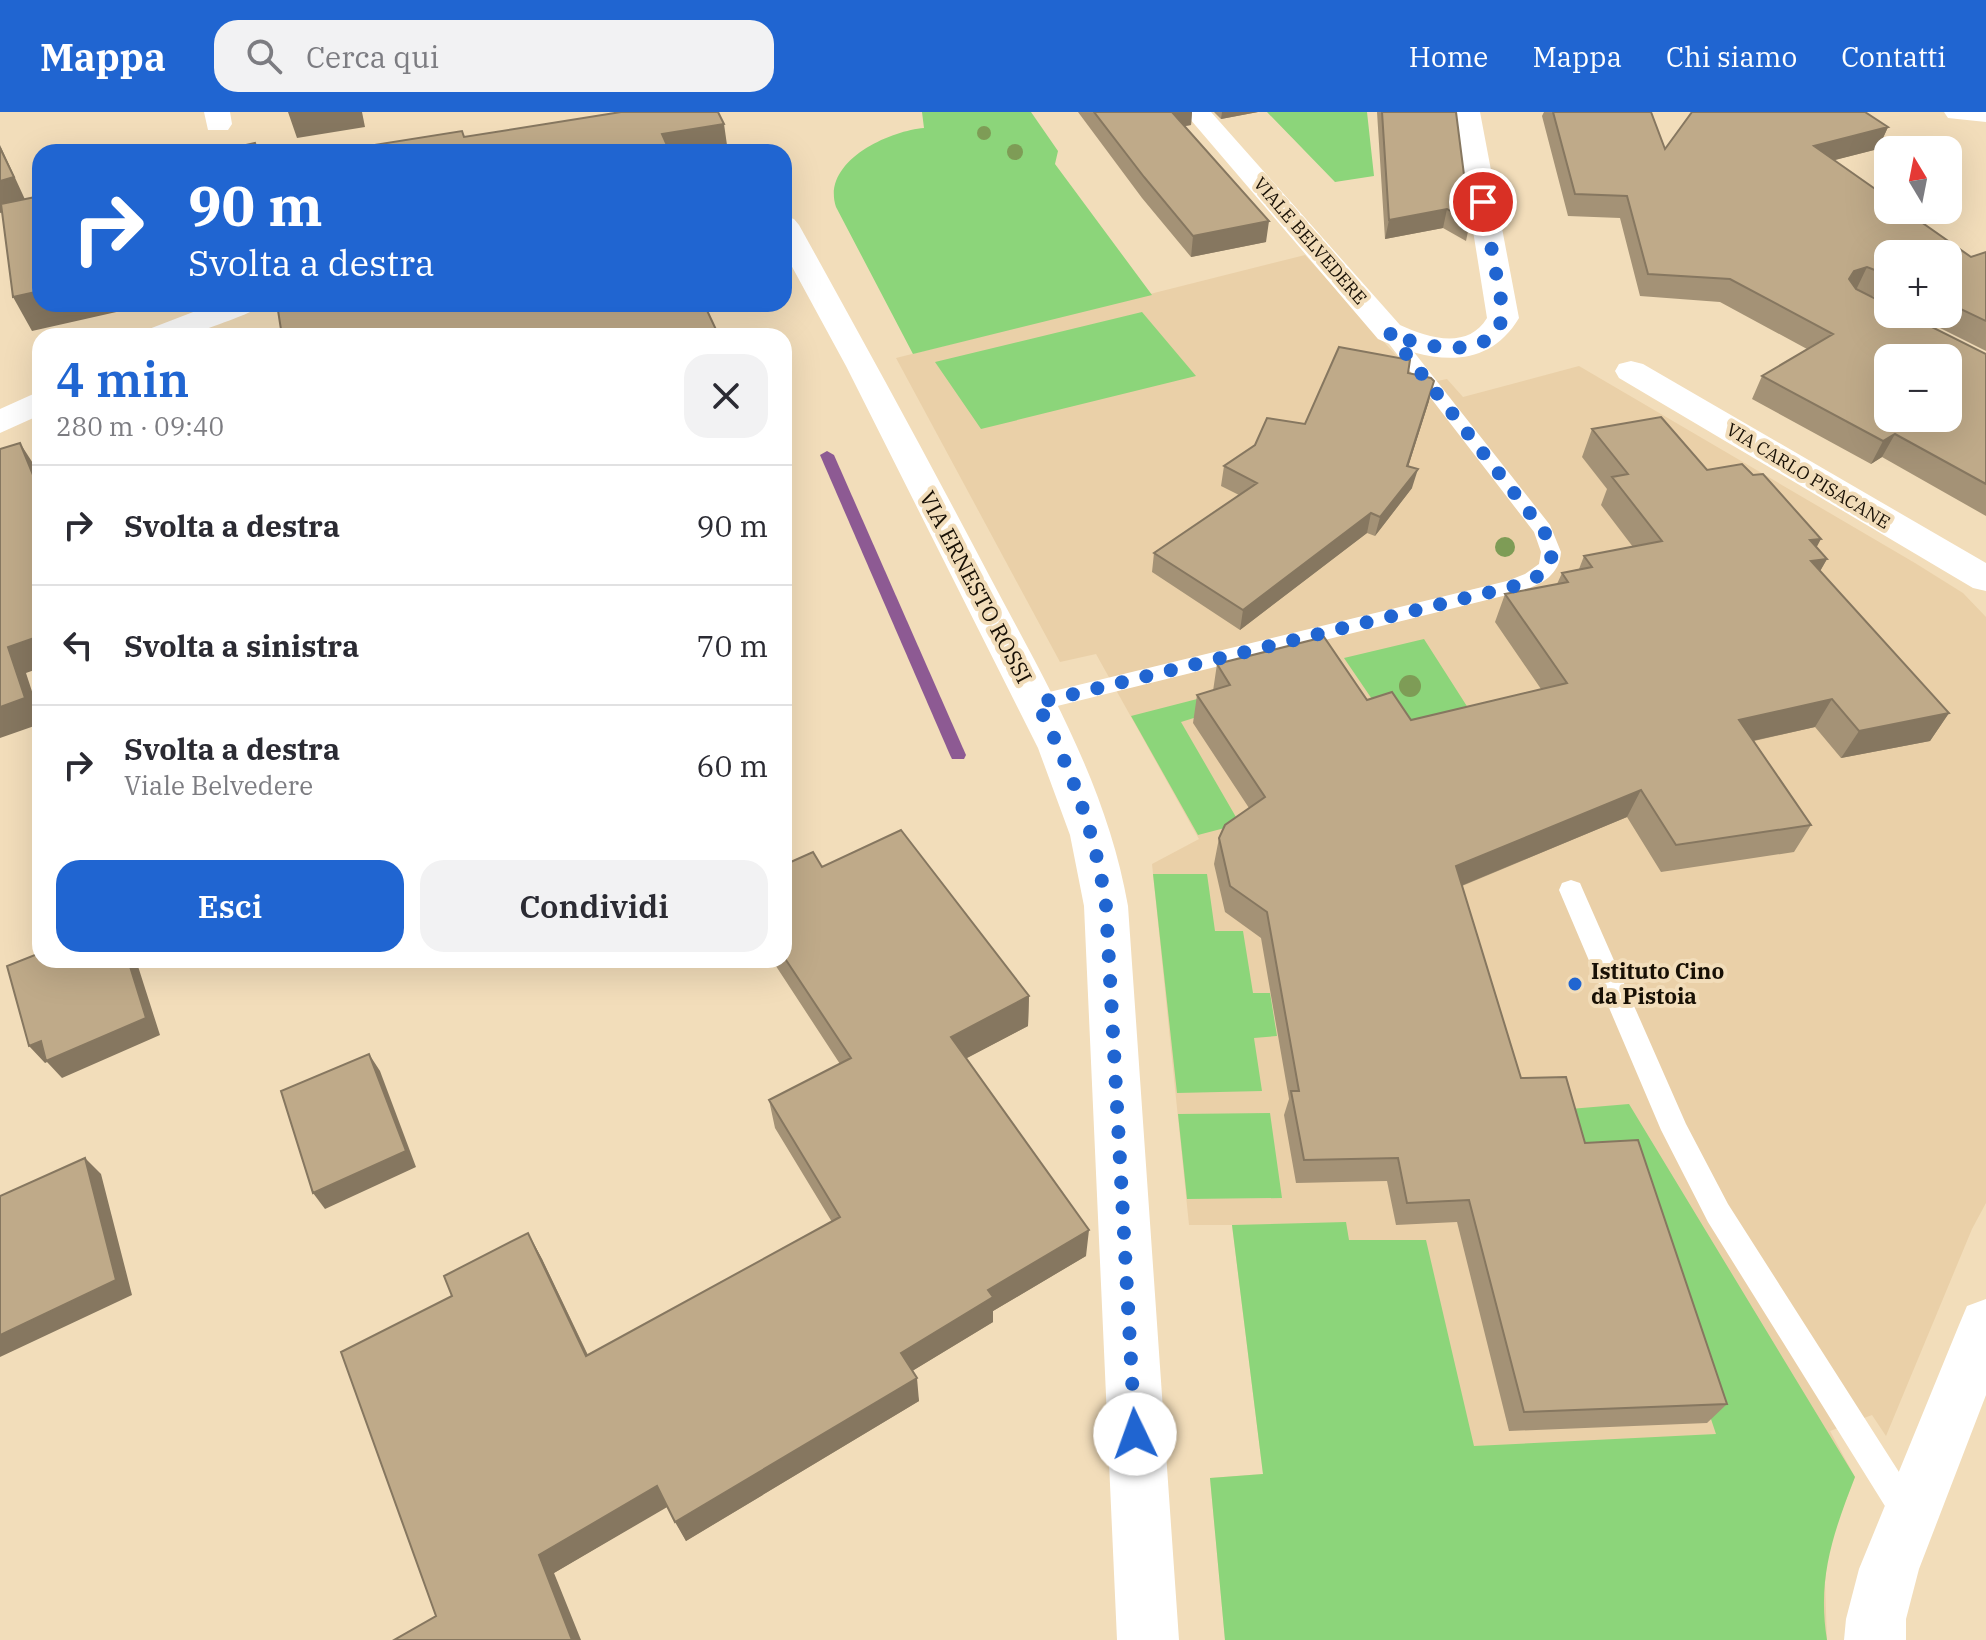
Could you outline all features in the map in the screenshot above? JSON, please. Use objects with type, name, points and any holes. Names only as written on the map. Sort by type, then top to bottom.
[{"type":"street","name":"VIALE BELVEDERE","points":[[1197,112],[1389,332],[1421,345],[1463,347],[1495,333],[1503,318],[1467,112]]},
{"type":"street","points":[[1957,112],[1986,114]]},
{"type":"street","name":"VIA ERNESTO ROSSI","points":[[792,239],[862,366],[1037,703],[1086,810],[1097,848],[1106,906],[1148,1640]]},
{"type":"street","points":[[178,328],[220,312]]},
{"type":"street","name":"VIA CARLO PISACANE","points":[[1631,371],[1986,579]]},
{"type":"street","points":[[0,423],[32,405]]},
{"type":"street","points":[[1875,1640],[1876,1619],[1885,1584],[1986,1325]]},
{"type":"lane","points":[[1037,703],[1511,587],[1533,579],[1549,567],[1553,553],[1543,530],[1389,332]]},
{"type":"lane","points":[[1571,890],[1694,1167],[1743,1252],[1910,1518]]},
{"type":"shaded area","name":"Istituto Cino da Pistoia","points":[[1305,255],[1422,384],[1447,379],[1463,397],[1579,366],[1915,563],[1963,593],[1986,617],[1986,1203],[1972,1229],[1886,1436],[1872,1415],[1830,1431],[1855,1477],[1829,1544],[1825,1582],[1827,1640],[1225,1640],[1210,1478],[1263,1474],[1232,1225],[1189,1225],[1152,864],[1199,839],[1096,654],[1060,662],[896,358]]},
{"type":"green space","points":[[922,112],[1031,112],[1058,151],[1055,164],[1152,295],[913,354],[836,207],[834,191],[838,176],[861,152],[893,135],[924,128]]},
{"type":"green space","points":[[1267,112],[1367,112],[1374,176],[1335,182]]},
{"type":"green space","points":[[1142,312],[1196,376],[981,429],[935,362]]},
{"type":"green space","points":[[1424,639],[1470,711],[1393,730],[1344,658]]},
{"type":"green space","points":[[1205,697],[1213,712],[1181,722],[1240,824],[1198,835],[1131,716]]},
{"type":"green space","points":[[1153,874],[1207,874],[1215,931],[1243,931],[1253,993],[1270,993],[1277,1036],[1254,1038],[1262,1091],[1177,1093]]},
{"type":"green space","points":[[1629,1104],[1855,1477],[1829,1557],[1824,1596],[1827,1640],[1225,1640],[1210,1478],[1263,1474],[1232,1225],[1346,1222],[1349,1240],[1426,1240],[1474,1446],[1716,1434],[1624,1159],[1574,1162],[1558,1110]]},
{"type":"green space","points":[[1270,1113],[1282,1198],[1187,1199],[1178,1114]]},
{"type":"building","points":[[621,112],[718,112],[724,124],[662,134],[666,144],[380,144],[462,131],[464,137]]},
{"type":"building","points":[[1094,112],[1172,112],[1269,221],[1193,236]]},
{"type":"building","points":[[1382,112],[1456,112],[1470,222],[1447,209],[1389,220]]},
{"type":"building","points":[[1553,112],[1651,112],[1665,149],[1692,112],[1865,112],[1888,127],[1814,146],[1874,188],[1874,224],[1924,224],[1947,240],[1874,240],[1874,270],[1867,267],[1854,271],[1849,279],[1856,289],[1874,298],[1874,328],[1934,328],[1986,354],[1986,484],[1895,434],[1883,441],[1762,376],[1833,334],[1730,279],[1648,274],[1627,196],[1575,194]]},
{"type":"building","points":[[0,148],[14,177],[0,181]]},
{"type":"building","points":[[32,198],[32,293],[13,297],[1,204]]},
{"type":"building","points":[[1962,251],[1971,257],[1986,252],[1986,321],[1962,310]]},
{"type":"building","points":[[278,312],[708,312],[715,328],[281,328]]},
{"type":"building","points":[[1339,347],[1410,360],[1408,373],[1434,381],[1407,466],[1418,469],[1380,517],[1371,513],[1243,610],[1154,553],[1257,483],[1224,466],[1255,445],[1267,418],[1305,424]]},
{"type":"building","points":[[1661,417],[1707,470],[1742,464],[1753,475],[1763,474],[1821,539],[1810,540],[1827,559],[1811,561],[1949,713],[1859,731],[1832,699],[1739,720],[1811,825],[1676,845],[1641,790],[1456,866],[1521,1078],[1566,1077],[1585,1143],[1638,1140],[1727,1404],[1524,1412],[1469,1200],[1407,1203],[1398,1158],[1304,1160],[1291,1091],[1299,1091],[1267,912],[1230,886],[1219,838],[1225,825],[1265,797],[1197,695],[1230,685],[1217,664],[1324,637],[1367,700],[1392,692],[1411,720],[1567,683],[1505,594],[1568,582],[1562,573],[1592,567],[1584,556],[1662,541],[1612,477],[1628,474],[1592,429]]},
{"type":"building","points":[[20,443],[32,472],[32,639],[8,647],[25,698],[0,707],[0,449]]},
{"type":"building","points":[[901,830],[1029,996],[951,1037],[1089,1230],[988,1290],[993,1297],[901,1353],[917,1378],[675,1522],[657,1486],[539,1555],[572,1640],[394,1640],[436,1616],[341,1352],[452,1296],[444,1276],[528,1233],[586,1356],[840,1217],[769,1100],[851,1058],[791,968],[792,861],[813,852],[822,867]]},
{"type":"building","points":[[32,956],[32,968],[130,968],[146,1018],[46,1061],[41,1041],[29,1046],[7,966]]},
{"type":"building","points":[[369,1054],[406,1151],[313,1193],[281,1091]]},
{"type":"building","points":[[85,1158],[116,1280],[0,1335],[0,1196]]},
{"type":"waterway","points":[[827,455],[958,755]]},
{"type":"place","name":"Istituto Cino da Pistoia","points":[[1575,984]]},
{"type":"route","points":[[1135,1434],[1106,906],[1097,848],[1086,810],[1075,780],[1037,703],[1511,587],[1533,579],[1549,567],[1553,553],[1548,537],[1389,332],[1406,341],[1437,348],[1475,344],[1495,333],[1503,311],[1483,202]]}]
